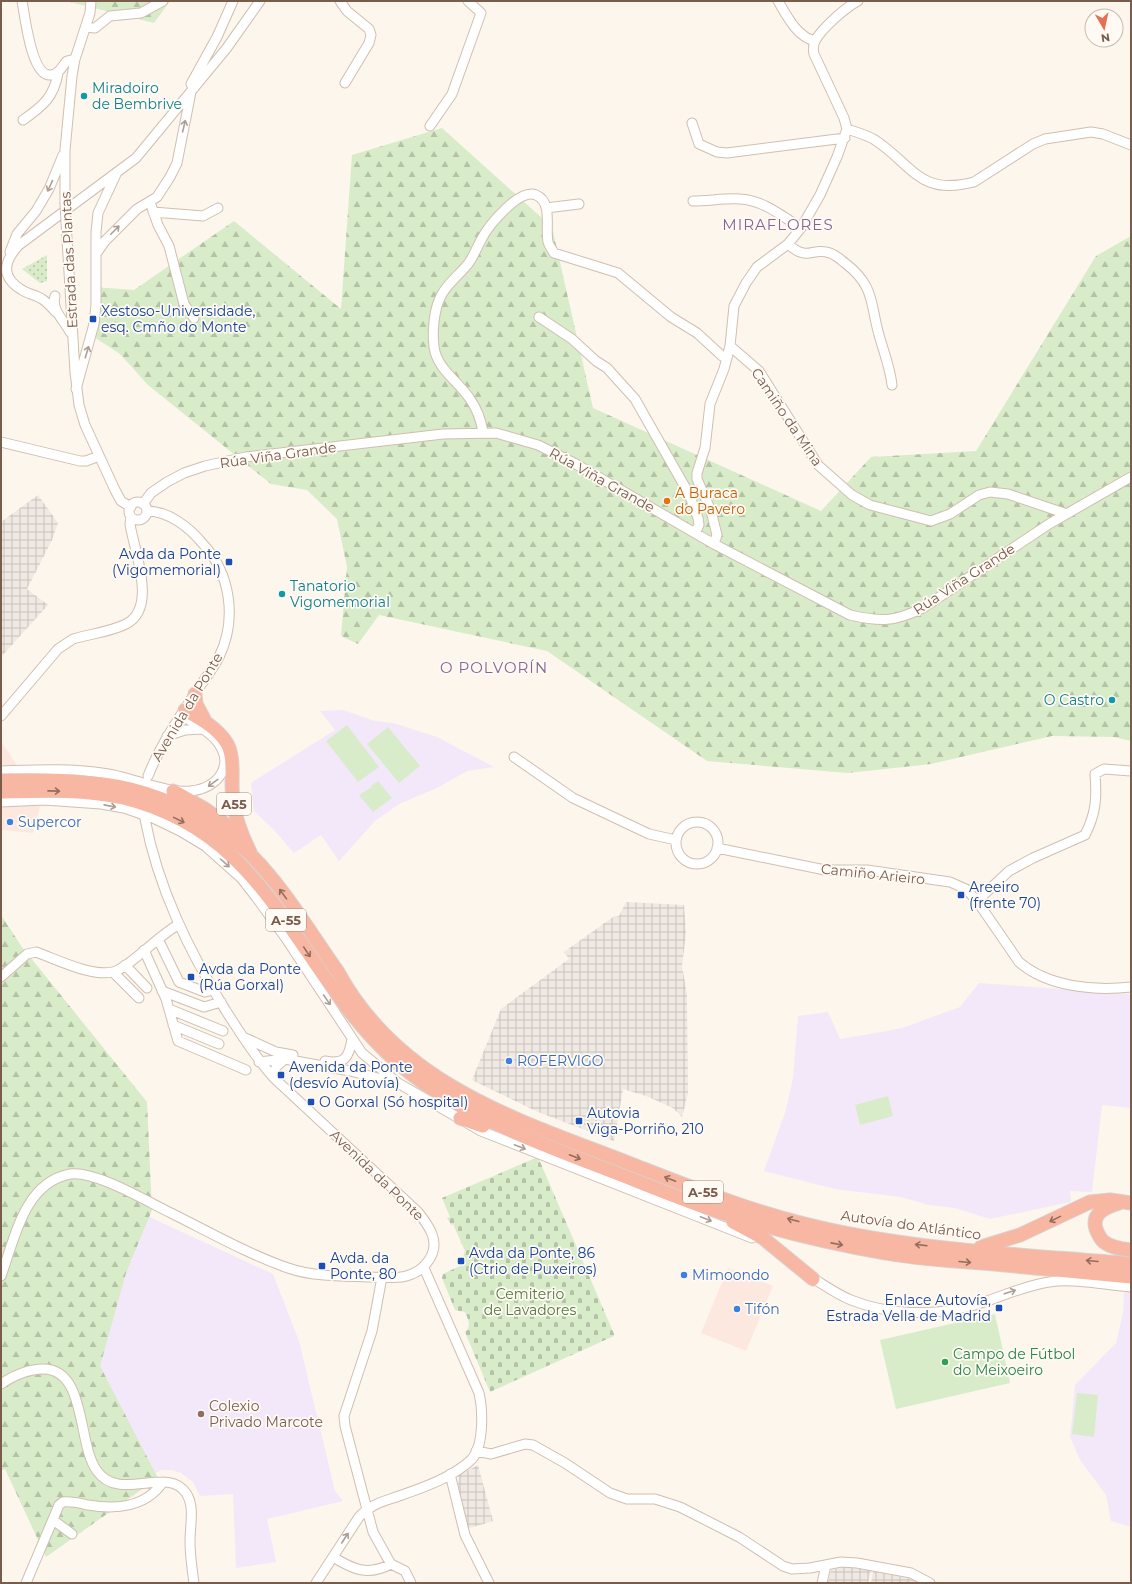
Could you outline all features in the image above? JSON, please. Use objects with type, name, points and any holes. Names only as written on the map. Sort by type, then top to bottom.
[{"type":"highway","points":[[195,694],[196,703],[203,724]]},
{"type":"highway","name":"A55","points":[[183,712],[203,724],[227,743],[230,753],[232,799],[243,837],[251,854]]},
{"type":"highway","name":"Autovía do Atlántico","points":[[1,780],[79,780],[124,786],[147,793],[188,810],[213,826],[251,854],[284,894],[338,972],[347,988],[385,1035],[420,1066],[466,1096],[528,1124],[751,1209],[825,1229],[890,1241],[945,1248],[1131,1264]]},
{"type":"highway","points":[[174,791],[211,813],[243,837]]},
{"type":"highway","name":"Autovía do Atlántico","points":[[1,792],[77,792],[124,799],[168,814],[206,835],[240,864],[258,883],[354,1018],[388,1054],[405,1069],[445,1098],[526,1138],[704,1207],[823,1241],[888,1254],[1131,1277]]},
{"type":"highway","points":[[460,1118],[504,1133],[526,1138]]},
{"type":"highway","points":[[945,1248],[984,1247],[1020,1236],[1090,1202],[1110,1200],[1126,1203]]},
{"type":"highway","points":[[1126,1203],[1107,1206],[1098,1213],[1095,1220],[1095,1227],[1098,1235],[1105,1242],[1119,1248],[1131,1250]]},
{"type":"highway","points":[[704,1207],[763,1238],[813,1279]]},
{"type":"street","points":[[22,1],[30,46],[39,69],[52,76],[58,72],[67,61],[75,59]]},
{"type":"street","name":"Estrada das Plantas","points":[[91,1],[86,27],[75,59],[65,150],[65,202],[76,389],[84,425],[121,501],[131,507]]},
{"type":"street","points":[[86,27],[94,28],[110,16],[141,13],[163,1]]},
{"type":"street","points":[[96,254],[105,241],[137,209],[157,197],[177,163],[193,90],[191,84],[192,81],[201,68],[233,1]]},
{"type":"street","points":[[5,259],[19,245],[144,150],[226,49],[260,1]]},
{"type":"street","points":[[340,1],[347,11],[369,29],[371,35],[369,43],[345,83]]},
{"type":"street","points":[[430,126],[452,94],[480,13],[468,1]]},
{"type":"street","points":[[778,1],[802,35],[815,41]]},
{"type":"street","points":[[714,544],[717,535],[716,529],[708,503],[697,479],[697,473],[705,448],[710,404],[718,386],[730,346],[734,306],[746,283],[757,268],[788,244],[801,228],[820,195],[846,133],[847,124],[814,54],[815,41],[839,15],[858,1]]},
{"type":"street","points":[[23,120],[48,98],[56,88],[58,72]]},
{"type":"street","points":[[692,123],[699,144],[717,152],[727,154],[846,133],[873,139],[921,178],[938,185],[964,185],[974,182],[1033,144],[1045,139],[1091,132],[1102,134],[1131,145]]},
{"type":"street","points":[[65,150],[49,189],[36,211],[17,234],[5,259],[5,269],[9,280],[20,290],[42,299],[58,314],[65,321],[73,337]]},
{"type":"street","points":[[76,389],[94,324],[96,305],[96,232],[98,213],[117,172]]},
{"type":"street","points":[[483,432],[480,417],[470,398],[438,359],[434,347],[435,312],[442,293],[468,264],[475,254],[485,233],[502,212],[523,195],[529,193],[537,195],[545,202],[548,244],[554,252],[618,273],[671,317],[697,333],[722,356],[727,358]]},
{"type":"street","points":[[693,202],[740,198],[768,206],[801,228]]},
{"type":"street","points":[[150,202],[153,212],[169,246],[184,304],[194,318]]},
{"type":"street","points":[[546,208],[579,204]]},
{"type":"street","points":[[153,212],[203,216],[218,208]]},
{"type":"street","points":[[788,244],[798,253],[806,254],[825,251],[832,253],[854,270],[865,284],[870,293],[877,328],[888,361],[892,385]]},
{"type":"street","points":[[42,299],[64,292],[70,292]]},
{"type":"street","points":[[55,296],[53,303],[58,314],[65,317],[72,315]]},
{"type":"street","points":[[539,317],[572,339],[596,361],[607,368],[634,399],[690,494],[699,525],[695,533]]},
{"type":"street","name":"Camiño da Mina","points":[[730,346],[759,371],[818,465],[852,495],[870,505],[931,521],[950,514],[979,495],[990,492],[1008,494],[1067,514]]},
{"type":"street","name":"Rúa Viña Grande","points":[[145,508],[151,493],[184,473],[205,466],[246,458],[310,449],[443,434],[483,432],[510,436],[538,445],[557,454],[714,544],[850,615],[875,620],[887,620],[900,617],[923,608],[1067,514],[1131,477]]},
{"type":"street","points":[[1,442],[80,461],[86,461],[99,456]]},
{"type":"street","points":[[1,716],[58,649],[67,642],[125,624],[137,616],[142,607],[141,576],[130,524],[131,507],[136,503],[145,508],[146,515],[141,520],[133,538]]},
{"type":"street","name":"Avenida da Ponte","points":[[145,508],[172,518],[198,538],[209,550],[218,565],[227,588],[229,623],[224,645],[219,658],[167,736],[156,755],[148,776]]},
{"type":"street","points":[[131,517],[141,520]]},
{"type":"street","points":[[1,771],[63,770],[101,773],[129,778],[174,791],[203,789],[212,785],[222,774],[224,760],[220,745],[203,724],[167,736]]},
{"type":"street","points":[[514,757],[573,798],[649,834],[676,840]]},
{"type":"street","points":[[977,901],[1009,871],[1033,858],[1085,835],[1092,821],[1097,802],[1095,774],[1104,769],[1131,771]]},
{"type":"street","points":[[1,802],[77,802],[124,808],[153,818],[205,846],[225,862],[256,897],[362,1053],[398,1083],[416,1095],[460,1118],[481,1132],[726,1227],[754,1240],[796,1269],[852,1300],[883,1308],[912,1312],[950,1311],[972,1306],[1032,1285],[1051,1282],[1067,1281],[1131,1287]]},
{"type":"street","name":"Avenida da Ponte","points":[[144,818],[155,860],[178,925],[213,990],[260,1062],[274,1078],[418,1212],[430,1227],[434,1242],[432,1255],[424,1268]]},
{"type":"street","points":[[701,822],[707,824],[716,834],[717,848],[710,859],[696,864],[689,862],[679,853],[676,840],[682,828],[688,824],[701,822]]},
{"type":"street","name":"Camiño Arieiro","points":[[717,848],[825,870],[867,870],[950,882],[966,889],[977,901],[1019,962],[1027,969],[1074,986],[1096,988],[1131,987]]},
{"type":"street","points":[[1,977],[27,954],[36,952],[91,971],[113,972],[125,965],[178,925]]},
{"type":"street","points":[[158,939],[179,982],[205,992],[213,990]]},
{"type":"street","points":[[144,950],[169,1009],[178,1041],[246,1070]]},
{"type":"street","points":[[125,965],[147,988]]},
{"type":"street","points":[[113,972],[138,998]]},
{"type":"street","points":[[162,991],[204,1007],[221,1002]]},
{"type":"street","points":[[169,1009],[223,1031]]},
{"type":"street","points":[[173,1025],[219,1044]]},
{"type":"street","points":[[242,1036],[276,1052],[334,1063],[343,1061],[349,1054],[352,1039]]},
{"type":"street","points":[[260,1062],[267,1054],[276,1052]]},
{"type":"street","points":[[349,1054],[352,1057],[350,1071]]},
{"type":"street","points":[[260,1062],[285,1059],[350,1071],[398,1083]]},
{"type":"street","points":[[274,1078],[276,1067],[285,1059]]},
{"type":"street","points":[[1,1276],[26,1208],[44,1186],[58,1178],[72,1174],[86,1175],[113,1184],[252,1254],[290,1269],[320,1274],[399,1278],[413,1274],[424,1268],[479,1394],[483,1409],[476,1451],[472,1459],[450,1474],[426,1486],[367,1508],[359,1517],[316,1583]]},
{"type":"street","points":[[382,1277],[372,1331],[344,1416],[347,1435],[373,1532],[391,1564],[405,1571],[411,1583]]},
{"type":"street","points":[[1,1384],[28,1371],[38,1369],[56,1370],[64,1376],[70,1384],[74,1394],[89,1457],[97,1471],[106,1482],[129,1486],[163,1482],[172,1483],[182,1489],[189,1502],[190,1540],[194,1583]]},
{"type":"street","points":[[476,1451],[491,1454],[525,1444],[533,1446],[565,1463],[610,1493],[627,1500],[655,1499],[680,1507],[739,1537],[783,1566],[804,1568],[841,1562],[873,1565],[911,1573],[930,1583]]},
{"type":"street","points":[[450,1474],[465,1535],[488,1583]]},
{"type":"street","points":[[26,1583],[59,1505],[63,1502],[108,1507],[128,1506],[143,1500],[158,1489],[163,1482]]},
{"type":"street","points":[[53,1520],[72,1534]]},
{"type":"street","points":[[333,1557],[348,1566],[366,1571],[378,1570],[391,1564]]},
{"type":"street","points":[[822,1583],[826,1565]]},
{"type":"shaded area","points":[[38,495],[58,523],[52,540],[27,589],[48,605],[1,657],[1,522]]},
{"type":"shaded area","points":[[343,710],[375,721],[393,723],[437,737],[494,767],[467,771],[437,788],[399,804],[375,821],[339,861],[321,835],[294,853],[274,830],[254,811],[251,783],[335,730],[320,711]]},
{"type":"shaded area","points":[[1,741],[16,764],[16,768],[1,768]]},
{"type":"shaded area","points":[[41,803],[33,833],[1,830],[1,804]]},
{"type":"shaded area","points":[[626,902],[684,905],[686,934],[682,966],[687,994],[688,1093],[682,1117],[673,1108],[646,1096],[623,1089],[614,1141],[538,1112],[472,1080],[501,1009],[569,959],[564,952],[613,917],[619,916]]},
{"type":"shaded area","points":[[979,983],[1131,994],[1131,1108],[1102,1105],[1092,1192],[1070,1191],[1071,1202],[990,1219],[955,1208],[929,1205],[901,1197],[835,1189],[764,1171],[786,1110],[793,1078],[798,1016],[828,1012],[840,1039],[876,1033],[902,1028],[960,1007]]},
{"type":"shaded area","name":"Colexio Privado Marcote","points":[[139,1212],[273,1274],[299,1341],[335,1491],[343,1501],[267,1519],[276,1562],[236,1568],[233,1494],[200,1496],[193,1482],[181,1473],[172,1470],[162,1470],[146,1477],[71,1316]]},
{"type":"shaded area","name":"Tifón","points":[[728,1268],[773,1286],[746,1351],[701,1333]]},
{"type":"shaded area","points":[[1124,1292],[1131,1292],[1131,1527],[1111,1521],[1106,1495],[1080,1460],[1070,1437],[1075,1385],[1116,1343],[1123,1313]]},
{"type":"shaded area","points":[[478,1465],[493,1521],[467,1529],[458,1483],[459,1475]]},
{"type":"shaded area","points":[[849,1566],[871,1570],[868,1583],[828,1583],[831,1570]]},
{"type":"shaded area","points":[[873,1571],[920,1581],[923,1583],[871,1583]]},
{"type":"green space","points":[[66,1],[170,1],[154,23]]},
{"type":"green space","points":[[442,128],[552,227],[593,408],[821,511],[871,457],[976,451],[1096,256],[1131,236],[1131,741],[1114,737],[1052,736],[931,764],[848,773],[707,761],[547,651],[379,615],[358,644],[341,636],[347,567],[337,519],[307,490],[271,484],[148,385],[120,354],[94,337],[101,312],[94,287],[134,290],[234,221],[341,309],[352,155]]},
{"type":"green space","points":[[47,255],[47,281],[40,283],[22,269]]},
{"type":"green space","points":[[347,725],[379,767],[358,782],[326,741]]},
{"type":"green space","points":[[388,727],[420,766],[399,783],[367,744]]},
{"type":"green space","points":[[378,781],[392,798],[373,812],[359,795],[372,787],[371,786]]},
{"type":"green space","points":[[1,915],[22,947],[147,1102],[152,1210],[126,1273],[100,1366],[158,1478],[46,1557],[5,1469],[1,1471]]},
{"type":"green space","points":[[888,1096],[893,1116],[860,1125],[855,1105]]},
{"type":"green space","name":"Cemiterio de Lavadores","points":[[538,1157],[614,1336],[490,1392],[465,1332],[469,1322],[465,1312],[455,1310],[442,1278],[443,1274],[460,1266],[465,1251],[453,1224],[451,1225],[447,1218],[450,1217],[442,1198]]},
{"type":"green space","name":"Campo de Fútbol do Meixoeiro","points":[[995,1314],[1010,1383],[896,1409],[880,1340]]},
{"type":"green space","points":[[1077,1393],[1098,1395],[1094,1437],[1072,1434]]},
{"type":"place","name":"Miradoiro de Bembrive","points":[[84,96]]},
{"type":"place","name":"Xestoso-Universidade, esq. Cmño do Monte","points":[[93,319]]},
{"type":"place","name":"A Buraca do Pavero","points":[[667,501]]},
{"type":"place","name":"Avda da Ponte (Vigomemorial)","points":[[229,562]]},
{"type":"place","name":"Tanatorio Vigomemorial","points":[[282,594]]},
{"type":"place","name":"O Castro","points":[[1112,700]]},
{"type":"place","name":"Supercor","points":[[10,822]]},
{"type":"place","name":"Areeiro (frente 70)","points":[[961,895]]},
{"type":"place","name":"Avda da Ponte (Rúa Gorxal)","points":[[191,977]]},
{"type":"place","name":"ROFERVIGO","points":[[509,1061]]},
{"type":"place","name":"Avenida da Ponte (desvío Autovía)","points":[[281,1075]]},
{"type":"place","name":"O Gorxal (Só hospital)","points":[[311,1102]]},
{"type":"place","name":"Autovia Viga-Porriño, 210","points":[[579,1121]]},
{"type":"place","name":"Avda da Ponte, 86 (Ctrio de Puxeiros)","points":[[461,1261]]},
{"type":"place","name":"Avda. da Ponte, 80","points":[[322,1266]]},
{"type":"place","name":"Mimoondo","points":[[684,1275]]},
{"type":"place","name":"Enlace Autovía, Estrada Vella de Madrid","points":[[999,1308]]},
{"type":"place","name":"Tifón","points":[[737,1309]]},
{"type":"place","name":"Campo de Fútbol do Meixoeiro","points":[[945,1362]]},
{"type":"place","name":"Colexio Privado Marcote","points":[[201,1414]]},
{"type":"district","name":"MIRAFLORES","points":[[778,224]]},
{"type":"district","name":"O POLVORÍN","points":[[494,667]]}]
